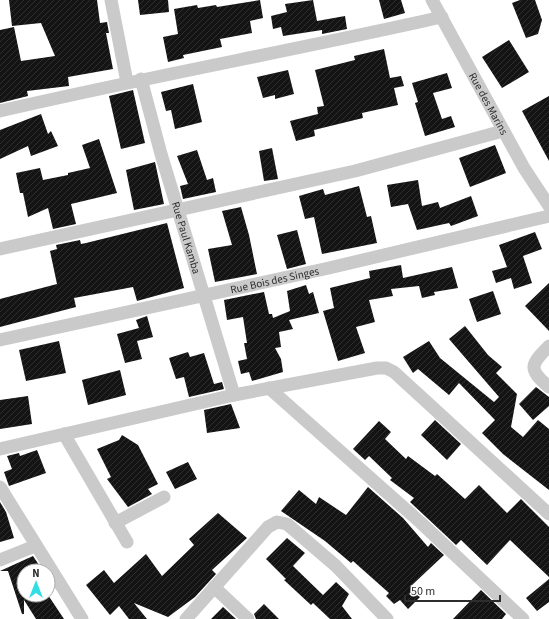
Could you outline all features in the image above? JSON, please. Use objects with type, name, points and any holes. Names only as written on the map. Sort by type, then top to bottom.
[{"type":"street","points":[[112,0],[127,82]]},
{"type":"street","name":"Rue des Marins","points":[[432,0],[524,168],[549,206]]},
{"type":"street","points":[[0,111],[141,79],[336,41],[442,17]]},
{"type":"street","name":"Rue Paul Kamba","points":[[141,79],[161,154],[234,395]]},
{"type":"street","points":[[0,249],[356,171],[503,131]]},
{"type":"street","name":"Rue Bois des Singes","points":[[0,340],[204,294],[329,268],[549,216]]},
{"type":"street","points":[[549,346],[536,359],[534,368],[536,376],[549,387]]},
{"type":"street","points":[[0,449],[234,395],[377,368],[390,370],[508,475],[549,514]]},
{"type":"street","points":[[269,388],[420,522],[523,619]]},
{"type":"street","points":[[64,434],[127,542]]},
{"type":"street","points":[[0,487],[35,546],[82,619]]},
{"type":"street","points":[[115,523],[164,497]]},
{"type":"street","points":[[186,619],[268,527],[277,522],[287,524],[336,566],[387,619]]},
{"type":"street","points":[[0,560],[35,546]]},
{"type":"street","points":[[214,587],[248,619]]},
{"type":"building","points":[[9,0],[97,0],[100,23],[107,22],[109,33],[106,33],[113,69],[68,77],[69,86],[27,91],[28,96],[0,103],[0,30],[14,27],[21,61],[55,56],[41,23],[12,26]]},
{"type":"building","points":[[138,0],[168,0],[169,12],[140,15]]},
{"type":"building","points":[[260,0],[263,18],[250,21],[252,33],[220,39],[222,47],[183,55],[184,58],[168,62],[163,37],[178,34],[174,9],[197,5],[198,8],[216,5],[217,7]]},
{"type":"building","points":[[313,0],[317,21],[345,16],[347,29],[322,34],[322,30],[283,36],[281,27],[273,29],[271,16],[287,12],[285,4]]},
{"type":"building","points":[[379,0],[401,0],[405,13],[384,19]]},
{"type":"building","points":[[520,0],[535,0],[542,20],[538,34],[526,38],[512,3]]},
{"type":"building","points":[[509,40],[529,72],[502,88],[482,57]]},
{"type":"building","points":[[384,49],[390,78],[401,76],[404,86],[394,88],[398,105],[362,113],[363,118],[314,130],[315,136],[296,141],[290,121],[318,114],[317,107],[324,106],[315,70],[355,60],[354,56]]},
{"type":"building","points":[[288,70],[294,94],[275,99],[275,95],[263,98],[257,77]]},
{"type":"building","points":[[447,73],[452,88],[433,93],[442,119],[451,116],[455,127],[425,136],[415,103],[418,102],[412,83]]},
{"type":"building","points":[[193,84],[202,122],[175,129],[171,110],[166,111],[161,92]]},
{"type":"building","points":[[133,90],[145,143],[121,149],[109,96]]},
{"type":"building","points":[[549,96],[549,161],[522,111]]},
{"type":"building","points":[[41,114],[48,134],[51,131],[58,146],[31,156],[28,146],[0,159],[0,130]]},
{"type":"building","points":[[99,139],[117,193],[71,204],[76,224],[53,229],[48,208],[28,217],[23,193],[20,193],[16,173],[40,168],[43,180],[68,175],[68,173],[90,168],[82,145]]},
{"type":"building","points":[[495,145],[506,173],[470,187],[459,158]]},
{"type":"building","points":[[272,148],[278,179],[264,181],[259,151]]},
{"type":"building","points":[[197,150],[207,180],[213,178],[216,192],[183,199],[180,186],[188,184],[177,156]]},
{"type":"building","points":[[155,162],[164,204],[134,210],[126,170]]},
{"type":"building","points":[[418,180],[422,206],[438,202],[440,208],[471,196],[478,216],[451,226],[449,223],[417,230],[408,204],[391,207],[387,185]]},
{"type":"building","points":[[359,186],[367,217],[371,216],[377,243],[322,254],[314,217],[305,219],[299,196],[323,189],[325,195]]},
{"type":"building","points":[[241,207],[249,235],[257,274],[215,282],[208,249],[232,245],[222,211]]},
{"type":"building","points":[[167,223],[184,288],[137,301],[133,287],[74,298],[76,307],[0,327],[0,299],[57,284],[50,251],[57,249],[56,245],[80,240],[81,244]]},
{"type":"building","points":[[297,230],[306,264],[287,269],[277,235]]},
{"type":"building","points":[[535,232],[542,249],[523,256],[532,283],[514,289],[511,278],[496,283],[492,271],[507,267],[499,245]]},
{"type":"building","points":[[401,265],[403,278],[452,267],[458,288],[434,292],[435,295],[422,298],[419,286],[391,289],[393,296],[369,300],[375,322],[356,327],[365,353],[338,361],[323,311],[334,308],[330,288],[370,278],[369,271]]},
{"type":"building","points":[[549,283],[549,331],[525,306]]},
{"type":"building","points":[[306,285],[309,294],[313,292],[319,313],[289,320],[293,329],[279,332],[281,347],[275,348],[281,359],[283,372],[252,381],[249,372],[241,374],[238,361],[247,359],[244,343],[247,343],[243,317],[227,320],[224,300],[264,292],[269,314],[272,314],[273,318],[290,311],[287,291]]},
{"type":"building","points":[[493,291],[501,314],[477,322],[469,299]]},
{"type":"building","points":[[147,316],[153,337],[137,341],[142,359],[125,363],[117,334],[139,328],[136,320]]},
{"type":"building","points":[[465,326],[488,355],[502,367],[496,373],[517,394],[511,427],[523,437],[538,420],[549,429],[549,490],[503,454],[482,433],[495,420],[459,383],[449,395],[418,369],[413,373],[403,357],[429,341],[440,358],[494,402],[499,397],[449,339]]},
{"type":"building","points":[[59,341],[66,373],[26,381],[19,350]]},
{"type":"building","points":[[188,352],[190,357],[204,353],[214,384],[222,382],[224,389],[189,397],[184,377],[176,379],[169,358]]},
{"type":"building","points":[[120,370],[126,395],[88,405],[82,380]]},
{"type":"building","points":[[536,387],[549,397],[549,406],[533,420],[519,404]]},
{"type":"building","points":[[28,396],[32,424],[0,429],[0,400]]},
{"type":"building","points":[[231,404],[240,428],[207,433],[204,410]]},
{"type":"building","points":[[435,420],[461,444],[447,460],[421,435]]},
{"type":"building","points":[[379,421],[391,432],[385,439],[406,459],[408,456],[435,476],[437,474],[465,499],[479,485],[507,513],[521,499],[549,527],[549,577],[510,540],[487,565],[461,540],[456,545],[410,502],[414,498],[390,480],[392,478],[369,456],[365,460],[353,449]]},
{"type":"building","points":[[122,435],[138,445],[158,484],[148,489],[152,494],[128,507],[107,479],[111,477],[97,449],[119,440]]},
{"type":"building","points":[[37,450],[46,473],[9,486],[4,472],[12,469],[7,456],[19,453],[20,456]]},
{"type":"building","points":[[188,462],[197,479],[175,489],[166,472]]},
{"type":"building","points":[[368,487],[403,518],[428,547],[431,543],[444,555],[411,586],[420,597],[408,609],[400,600],[394,604],[386,596],[389,593],[353,561],[351,563],[325,541],[281,511],[299,490],[316,504],[319,497],[346,515]]},
{"type":"building","points":[[0,502],[6,512],[14,538],[0,542]]},
{"type":"building","points":[[218,513],[247,538],[212,570],[216,574],[195,597],[168,617],[134,603],[147,619],[129,619],[119,606],[110,615],[86,585],[104,570],[114,583],[146,554],[162,576],[194,545],[189,539]]},
{"type":"building","points":[[287,538],[305,553],[293,566],[323,595],[336,582],[349,594],[342,606],[352,619],[330,619],[313,603],[311,605],[284,580],[286,579],[266,559]]},
{"type":"building","points":[[33,556],[38,563],[18,563]]},
{"type":"building","points":[[16,564],[16,596],[8,571],[0,571]]},
{"type":"building","points":[[549,579],[549,602],[537,611],[526,598]]},
{"type":"building","points":[[481,590],[506,614],[502,619],[453,619]]},
{"type":"building","points":[[18,603],[24,603],[24,614],[22,614]]},
{"type":"building","points":[[26,603],[53,603],[64,619],[36,619]]},
{"type":"building","points":[[264,604],[279,619],[256,619],[254,614]]},
{"type":"building","points":[[223,607],[236,619],[211,619]]}]
